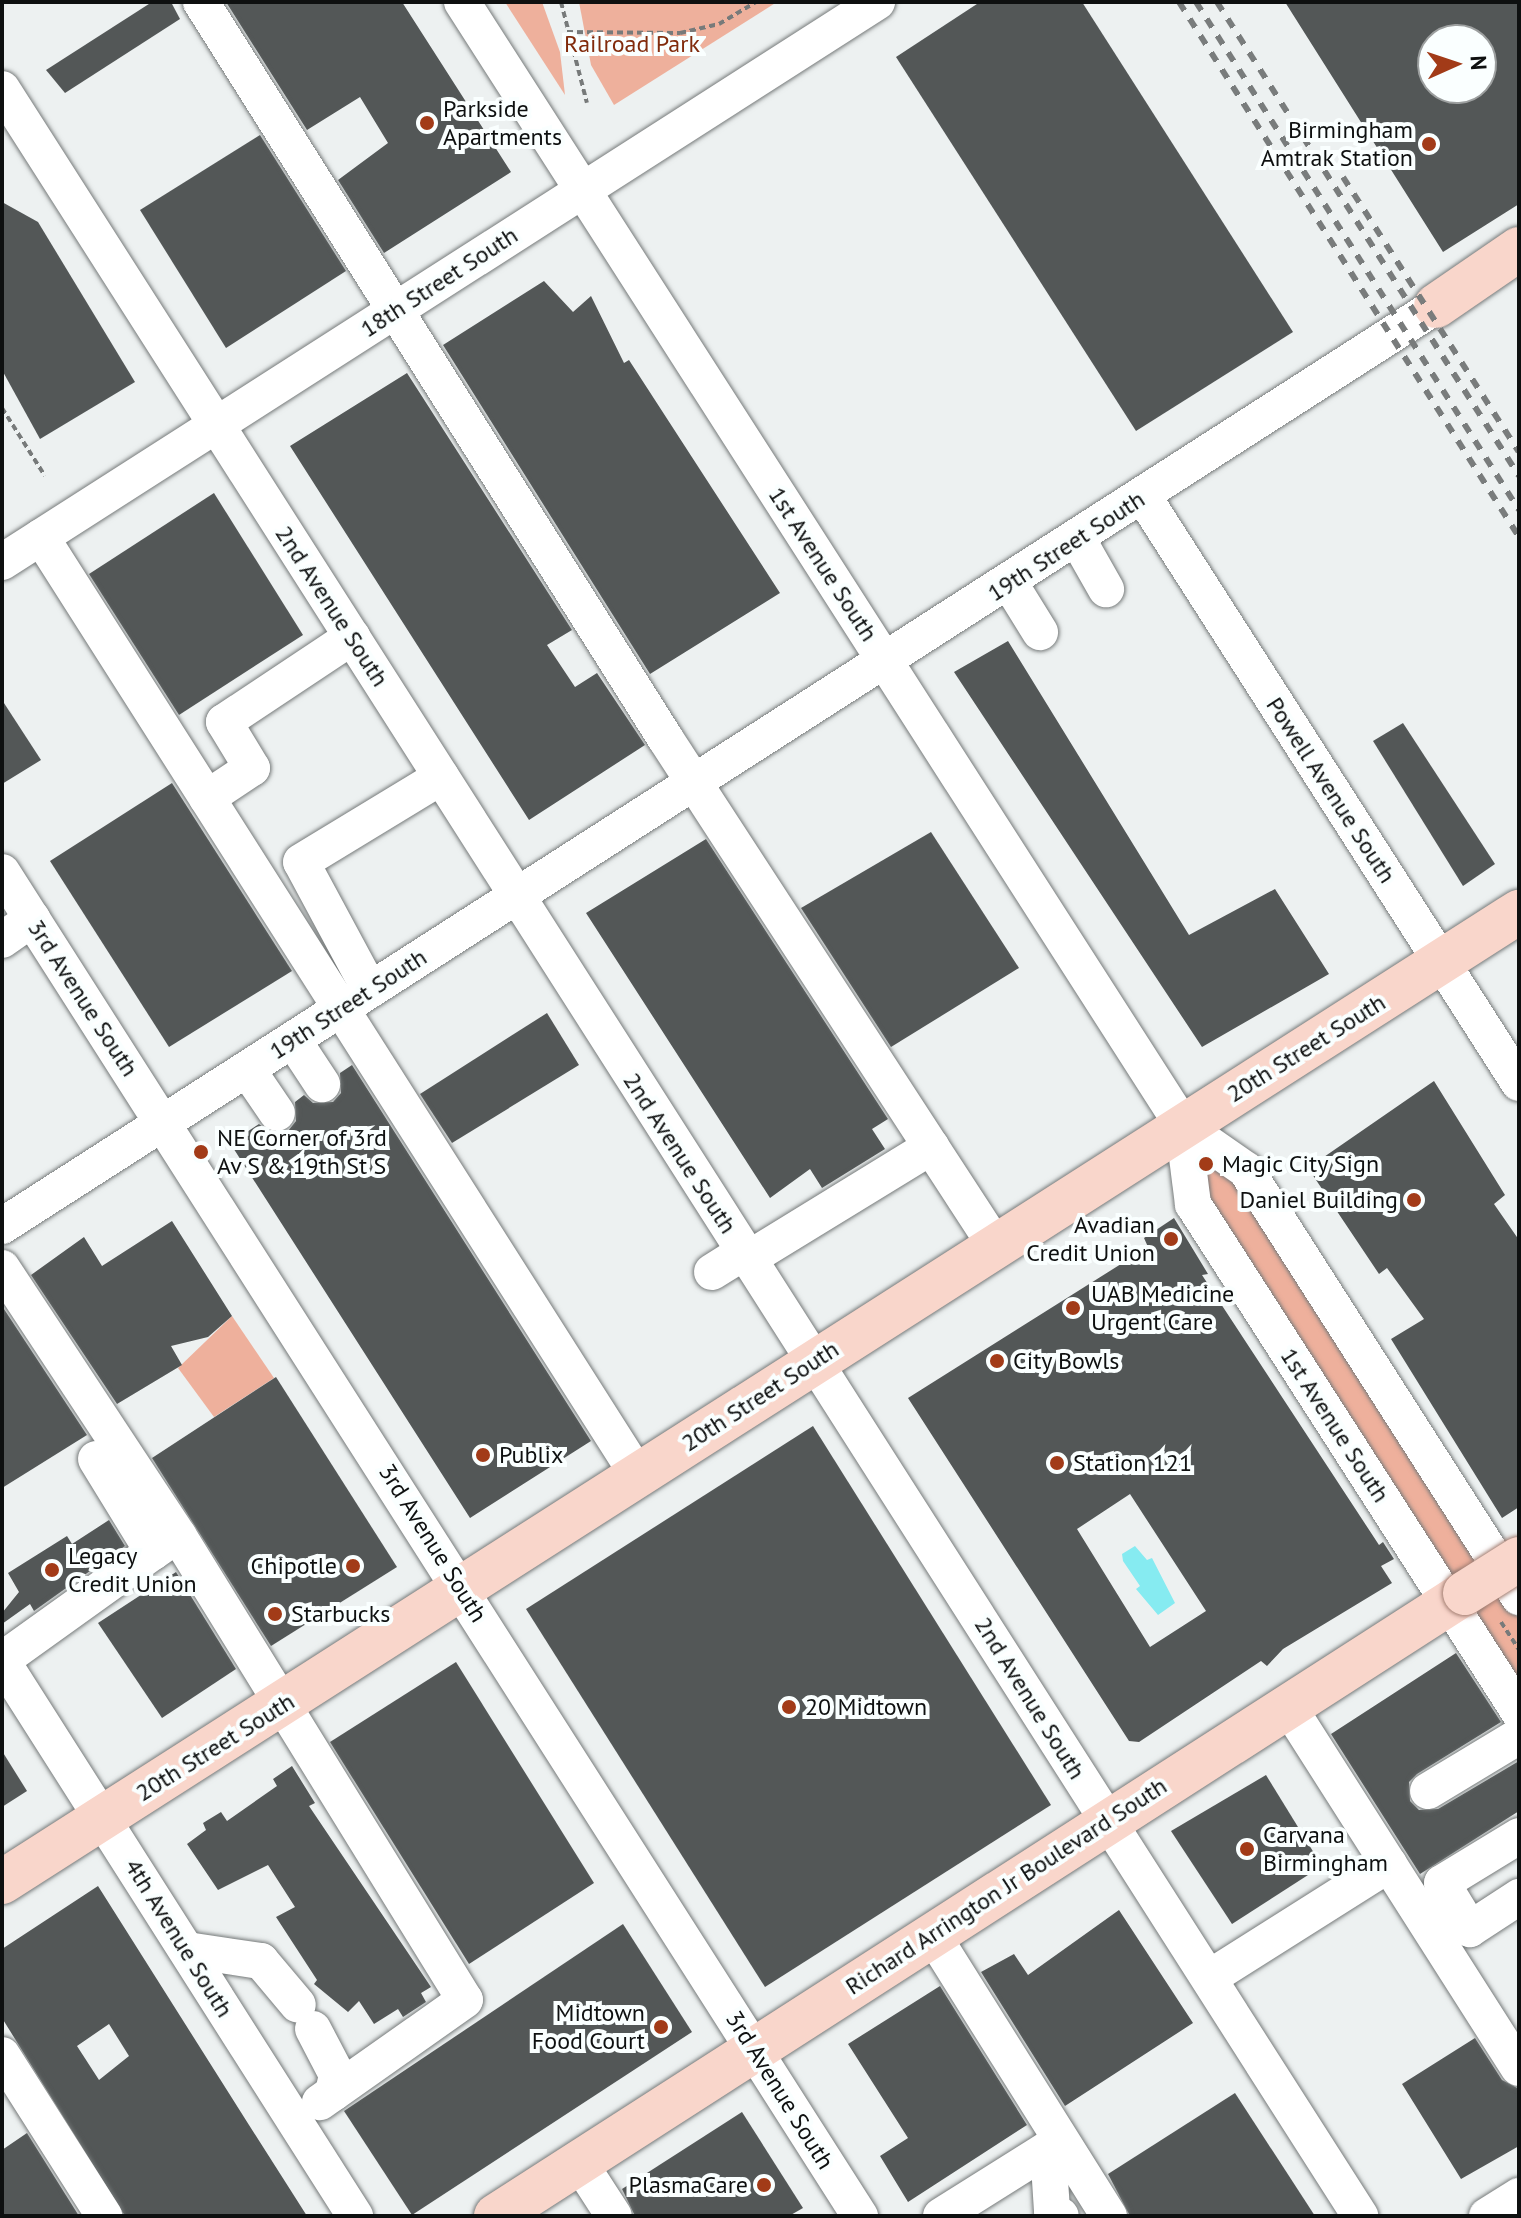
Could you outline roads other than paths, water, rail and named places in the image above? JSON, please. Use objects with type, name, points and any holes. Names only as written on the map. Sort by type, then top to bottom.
[{"type":"main road","points":[[1436,306],[1519,249]]},
{"type":"main road","name":"20th Street South","points":[[2,1882],[1519,912]]},
{"type":"main road","name":"Richard Arrington Jr Boulevard South","points":[[496,2216],[1519,1559]]},
{"type":"street","points":[[201,2],[695,783],[995,1245]]},
{"type":"street","name":"1st Avenue South","points":[[462,2],[1183,1126],[1246,1170],[1519,1597]]},
{"type":"street","name":"18th Street South","points":[[2,562],[877,2]]},
{"type":"street","name":"2nd Avenue South","points":[[2,89],[516,897],[667,1163],[746,1256],[1360,2216]]},
{"type":"street","name":"19th Street South","points":[[2,1226],[1436,306]]},
{"type":"street","name":"Powell Avenue South","points":[[1143,496],[1519,1083]]},
{"type":"street","points":[[41,537],[637,1474]]},
{"type":"street","points":[[1077,538],[1106,589]]},
{"type":"street","points":[[1009,582],[1040,632]]},
{"type":"street","points":[[207,798],[252,768],[224,722],[352,637]]},
{"type":"street","points":[[370,990],[301,862],[441,777]]},
{"type":"street","name":"3rd Avenue South","points":[[2,872],[859,2215]]},
{"type":"street","points":[[2,940],[32,919]]},
{"type":"street","points":[[293,1040],[322,1084]]},
{"type":"street","points":[[247,1069],[277,1113]]},
{"type":"street","name":"1st Avenue South","points":[[1183,1126],[1193,1204],[1457,1598],[1519,1712]]},
{"type":"street","points":[[712,1272],[746,1256],[931,1147]]},
{"type":"street","points":[[2,1268],[166,1543],[281,1706],[465,2000],[294,2120]]},
{"type":"street","points":[[96,1459],[166,1543]]},
{"type":"street","points":[[2,1660],[166,1543]]},
{"type":"street","name":"4th Avenue South","points":[[2,1660],[355,2216]]},
{"type":"street","points":[[1288,1706],[1519,2068]]},
{"type":"street","points":[[1428,1791],[1519,1736]]},
{"type":"street","points":[[1519,1836],[1442,1883],[1470,1929],[1519,1897]]},
{"type":"street","points":[[1209,1978],[1389,1864]]},
{"type":"street","points":[[932,1934],[1109,2216]]},
{"type":"street","points":[[187,1950],[261,1961],[306,2017],[337,2075],[333,2093]]},
{"type":"street","points":[[2,2055],[14,2100],[104,2216]]},
{"type":"street","points":[[941,2216],[1048,2149],[1057,2214]]},
{"type":"street","points":[[579,2162],[614,2216]]},
{"type":"street","points":[[1487,2216],[1519,2196]]},
{"type":"water","points":[[1135,1546],[1147,1560],[1152,1558],[1175,1603],[1158,1615],[1136,1589],[1140,1586],[1123,1561],[1122,1554]]},
{"type":"railway","points":[[1179,2],[1519,537]]},
{"type":"railway","points":[[1196,2],[1519,510]]},
{"type":"railway","points":[[1217,2],[1519,476]]},
{"type":"railway","points":[[1343,177],[1519,452]]},
{"type":"place","name":"Parkside Apartments","points":[[427,123]]},
{"type":"place","name":"Birmingham Amtrak Station","points":[[1429,144]]},
{"type":"place","name":"NE Corner of 3rd Av S & 19th St S","points":[[201,1152]]},
{"type":"place","name":"Magic City Sign","points":[[1206,1164]]},
{"type":"place","name":"Daniel Building","points":[[1414,1200]]},
{"type":"place","name":"Avadian Credit Union","points":[[1171,1239]]},
{"type":"place","name":"UAB Medicine Urgent Care","points":[[1073,1308]]},
{"type":"place","name":"City Bowls","points":[[997,1361]]},
{"type":"place","name":"Publix","points":[[483,1455]]},
{"type":"place","name":"Station 121","points":[[1057,1463]]},
{"type":"place","name":"Chipotle","points":[[353,1566]]},
{"type":"place","name":"Legacy Credit Union","points":[[52,1570]]},
{"type":"place","name":"Starbucks","points":[[275,1614]]},
{"type":"place","name":"20 Midtown","points":[[789,1707]]},
{"type":"place","name":"Carvana Birmingham","points":[[1247,1849]]},
{"type":"place","name":"Midtown Food Court","points":[[661,2027]]},
{"type":"place","name":"PlasmaCare","points":[[764,2185]]},
{"type":"park label","name":"Railroad Park","points":[[632,44]]}]
